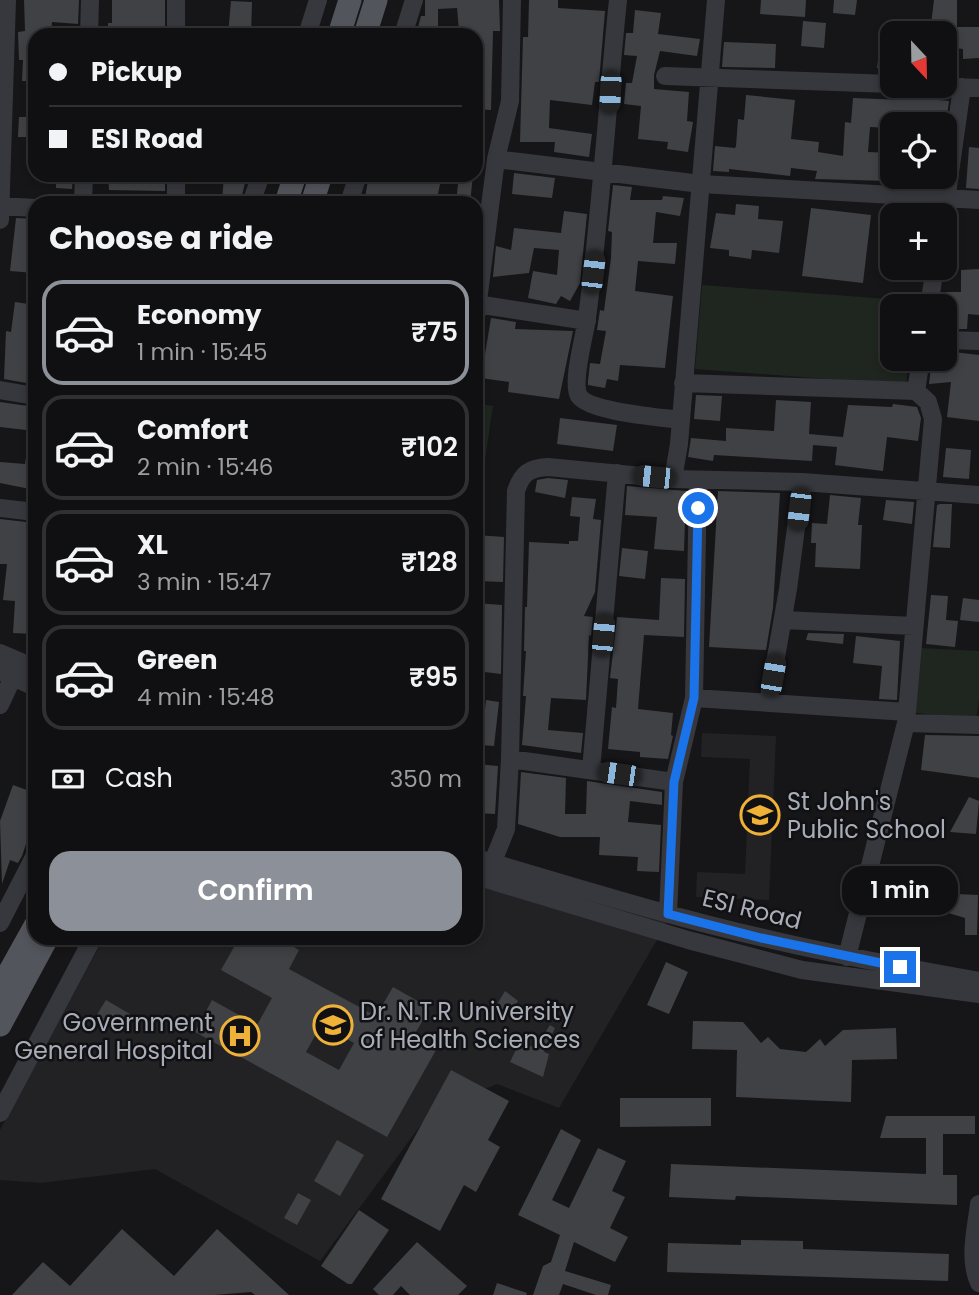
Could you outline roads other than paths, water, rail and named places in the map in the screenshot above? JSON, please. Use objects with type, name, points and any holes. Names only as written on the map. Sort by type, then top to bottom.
[{"type":"main road","points":[[341,28],[350,0]]},
{"type":"main road","points":[[367,28],[376,0]]},
{"type":"main road","points":[[0,989],[28,939]]},
{"type":"main road","points":[[0,1025],[43,945]]},
{"type":"street","points":[[7,0],[1,210],[28,208]]},
{"type":"street","points":[[89,28],[90,0]]},
{"type":"street","points":[[176,0],[176,28]]},
{"type":"street","points":[[309,28],[318,0]]},
{"type":"street","points":[[405,28],[414,0]]},
{"type":"street","points":[[483,262],[496,159],[510,101],[512,0]]},
{"type":"street","points":[[618,0],[605,173],[576,387],[580,398],[592,406],[680,420]]},
{"type":"street","points":[[673,479],[716,0]]},
{"type":"street","points":[[665,76],[880,84]]},
{"type":"street","points":[[946,203],[971,87]]},
{"type":"street","points":[[496,159],[701,184],[903,203]]},
{"type":"street","points":[[957,205],[979,200]]},
{"type":"street","points":[[483,310],[587,321]]},
{"type":"street","points":[[957,340],[979,341]]},
{"type":"street","points":[[916,391],[919,371]]},
{"type":"street","points":[[682,383],[916,391],[928,402],[933,419],[906,718],[847,957]]},
{"type":"street","points":[[0,390],[28,395]]},
{"type":"street","points":[[483,866],[506,829],[516,491],[520,477],[532,468],[548,467],[698,481],[802,482],[979,495]]},
{"type":"street","points":[[592,770],[617,473]]},
{"type":"street","points":[[668,914],[674,782],[694,698],[698,481]]},
{"type":"street","points":[[768,703],[783,620],[802,482]]},
{"type":"street","points":[[0,508],[28,511]]},
{"type":"street","points":[[783,620],[914,626]]},
{"type":"street","points":[[0,653],[28,665]]},
{"type":"street","points":[[0,705],[6,674],[28,684]]},
{"type":"street","points":[[694,698],[979,725]]},
{"type":"street","points":[[510,759],[674,782]]},
{"type":"street","name":"ESI Road","points":[[483,868],[847,957],[979,981]]},
{"type":"street","name":"ESI Road","points":[[483,868],[688,940],[803,970],[979,994]]},
{"type":"street","points":[[0,923],[28,869]]},
{"type":"street","points":[[0,1113],[89,945]]},
{"type":"street","points":[[979,1204],[974,1266],[979,1283]]},
{"type":"place","name":"St John's Public School","points":[[760,815]]},
{"type":"place","name":"Dr. N.T.R University of Health Sciences","points":[[333,1025]]},
{"type":"place","name":"Government General Hospital","points":[[240,1036]]}]
